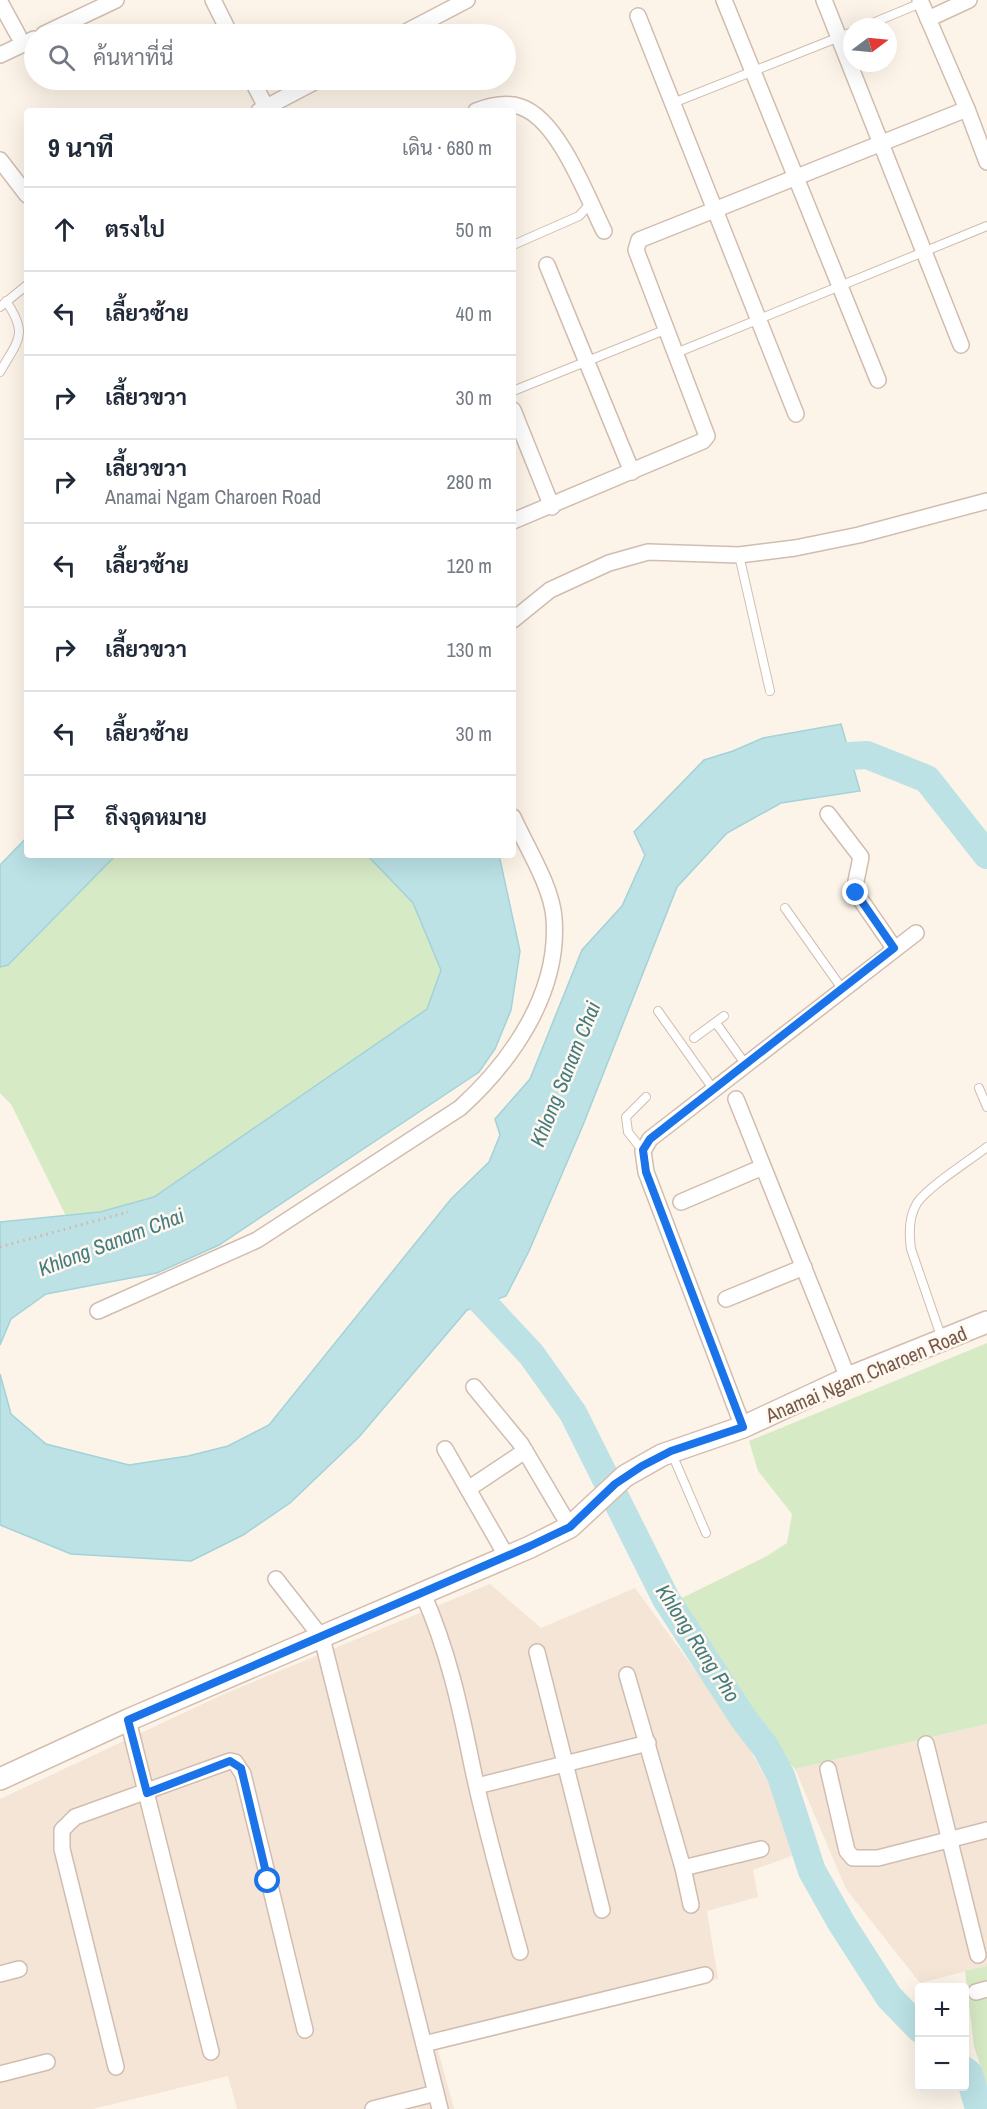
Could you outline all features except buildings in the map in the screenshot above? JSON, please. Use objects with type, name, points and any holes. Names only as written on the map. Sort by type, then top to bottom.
[{"type":"street","points":[[65,24],[116,0]]},
{"type":"street","points":[[213,0],[225,24]]},
{"type":"street","points":[[421,24],[467,0]]},
{"type":"street","points":[[724,0],[878,380]]},
{"type":"street","points":[[824,0],[843,29]]},
{"type":"street","points":[[928,19],[969,0]]},
{"type":"street","points":[[921,1],[987,162]]},
{"type":"street","points":[[0,2],[18,35]]},
{"type":"street","points":[[638,16],[796,414]]},
{"type":"street","points":[[0,55],[24,44]]},
{"type":"street","points":[[858,72],[881,143],[961,345]]},
{"type":"street","points":[[256,90],[263,108]]},
{"type":"street","points":[[268,108],[300,90]]},
{"type":"street","points":[[494,108],[513,105],[533,113],[566,154],[604,231]]},
{"type":"street","points":[[516,520],[552,507],[703,441],[707,436],[636,250],[638,242],[651,234],[715,208],[967,109]]},
{"type":"street","points":[[0,160],[24,191]]},
{"type":"street","points":[[547,265],[632,472]]},
{"type":"street","points":[[516,417],[552,507]]},
{"type":"street","points":[[516,618],[550,590],[609,563],[648,552],[739,555],[859,535],[987,501]]},
{"type":"street","points":[[828,814],[861,857],[856,893],[894,948]]},
{"type":"street","points":[[98,1311],[257,1240],[460,1108],[486,1084],[515,1048],[538,1002],[549,969],[554,940],[554,918],[550,897],[516,823]]},
{"type":"street","points":[[743,1427],[646,1172],[643,1150],[650,1139],[916,933]]},
{"type":"street","points":[[736,1099],[848,1378]]},
{"type":"street","points":[[681,1202],[763,1167]]},
{"type":"street","points":[[726,1299],[804,1268]]},
{"type":"street","name":"Anamai Ngam Charoen Road","points":[[0,1779],[128,1720],[423,1594],[570,1527],[625,1476],[671,1451],[743,1427],[848,1378],[987,1322]]},
{"type":"street","points":[[474,1387],[525,1451],[570,1527]]},
{"type":"street","points":[[445,1449],[507,1557]]},
{"type":"street","points":[[468,1489],[525,1451]]},
{"type":"street","points":[[276,1579],[322,1638],[440,2109]]},
{"type":"street","points":[[423,1594],[441,1635],[461,1705],[477,1786],[520,1952]]},
{"type":"street","points":[[537,1652],[602,1910]]},
{"type":"street","points":[[627,1675],[692,1905]]},
{"type":"street","points":[[128,1720],[211,2052]]},
{"type":"street","points":[[477,1786],[648,1743]]},
{"type":"street","points":[[926,1744],[978,1955]]},
{"type":"street","points":[[116,2067],[60,1838],[66,1823],[75,1817],[147,1793],[230,1761],[241,1768],[305,2030]]},
{"type":"street","points":[[828,1769],[847,1851],[853,1858],[878,1858],[987,1830]]},
{"type":"street","points":[[683,1868],[761,1849]]},
{"type":"street","points":[[0,1974],[19,1969]]},
{"type":"street","points":[[424,2044],[705,1976]]},
{"type":"street","points":[[0,2074],[47,2062]]},
{"type":"street","points":[[373,2109],[436,2093]]},
{"type":"lane","points":[[883,18],[921,1]]},
{"type":"lane","points":[[673,103],[843,35]]},
{"type":"lane","points":[[516,244],[579,216],[590,204]]},
{"type":"lane","points":[[676,353],[987,226]]},
{"type":"lane","points":[[0,372],[20,334],[18,320],[3,304],[24,287]]},
{"type":"lane","points":[[516,390],[667,329]]},
{"type":"lane","points":[[739,555],[770,691]]},
{"type":"lane","points":[[785,908],[843,990]]},
{"type":"lane","points":[[658,1011],[714,1090]]},
{"type":"lane","points":[[694,1038],[724,1017]]},
{"type":"lane","points":[[716,1023],[746,1065]]},
{"type":"lane","points":[[979,1088],[987,1107]]},
{"type":"lane","points":[[643,1150],[628,1132],[626,1117],[646,1097]]},
{"type":"lane","points":[[942,1340],[911,1249],[909,1236],[911,1223],[917,1204],[987,1148]]},
{"type":"lane","points":[[671,1451],[706,1533]]},
{"type":"path","points":[[0,1246],[128,1212]]},
{"type":"shaded area","points":[[490,1584],[541,1628],[635,1588],[738,1729],[774,1792],[792,1856],[753,1870],[758,1897],[707,1911],[718,1979],[438,2050],[454,2109],[237,2109],[228,2076],[93,2109],[0,2109],[0,1799],[224,1694]]},
{"type":"shaded area","points":[[987,1724],[987,1966],[920,1983],[846,1889],[795,1769]]},
{"type":"green space","points":[[113,858],[370,858],[413,903],[442,970],[427,1009],[154,1197],[100,1212],[66,1216],[11,1104],[0,1093],[0,967],[9,965]]},
{"type":"green space","points":[[987,1343],[987,1724],[795,1769],[764,1736],[686,1618],[680,1599],[767,1556],[787,1543],[792,1514],[758,1471],[749,1441]]},
{"type":"green space","points":[[987,1966],[987,2087],[974,2046],[969,1983],[966,1983],[965,1971]]},
{"type":"water","points":[[841,724],[860,791],[781,803],[727,833],[677,887],[583,1125],[529,1251],[506,1296],[467,1310],[359,1437],[290,1503],[243,1535],[191,1561],[71,1554],[0,1525],[0,1374],[11,1414],[46,1444],[129,1465],[188,1456],[228,1446],[269,1425],[451,1199],[489,1162],[500,1135],[495,1119],[530,1079],[582,950],[622,906],[645,855],[634,832],[704,760],[763,738]]},
{"type":"water","points":[[24,840],[24,858],[113,858],[8,965],[0,967],[0,865]]},
{"type":"water","points":[[370,858],[500,858],[520,951],[511,1010],[495,1049],[479,1072],[219,1245],[157,1273],[46,1294],[11,1319],[0,1345],[0,1222],[100,1212],[154,1197],[427,1009],[441,970],[413,903]]},
{"type":"waterway","name":"Khlong Sanam Chai","points":[[812,758],[867,755],[927,779],[987,855]]},
{"type":"waterway","name":"Khlong Rang Pho","points":[[457,1275],[531,1354],[573,1413],[666,1599],[743,1718],[766,1748],[781,1776],[812,1871],[842,1924],[889,1997],[915,2024]]},
{"type":"waterway","name":"Khlong Rang Pho","points":[[969,2074],[979,2109]]},
{"type":"route","points":[[268,1881],[241,1768],[235,1762],[230,1761],[147,1793],[128,1720],[322,1638],[570,1527],[615,1484],[642,1466],[671,1451],[743,1427],[646,1172],[642,1157],[643,1150],[650,1139],[894,948],[856,893]]}]
